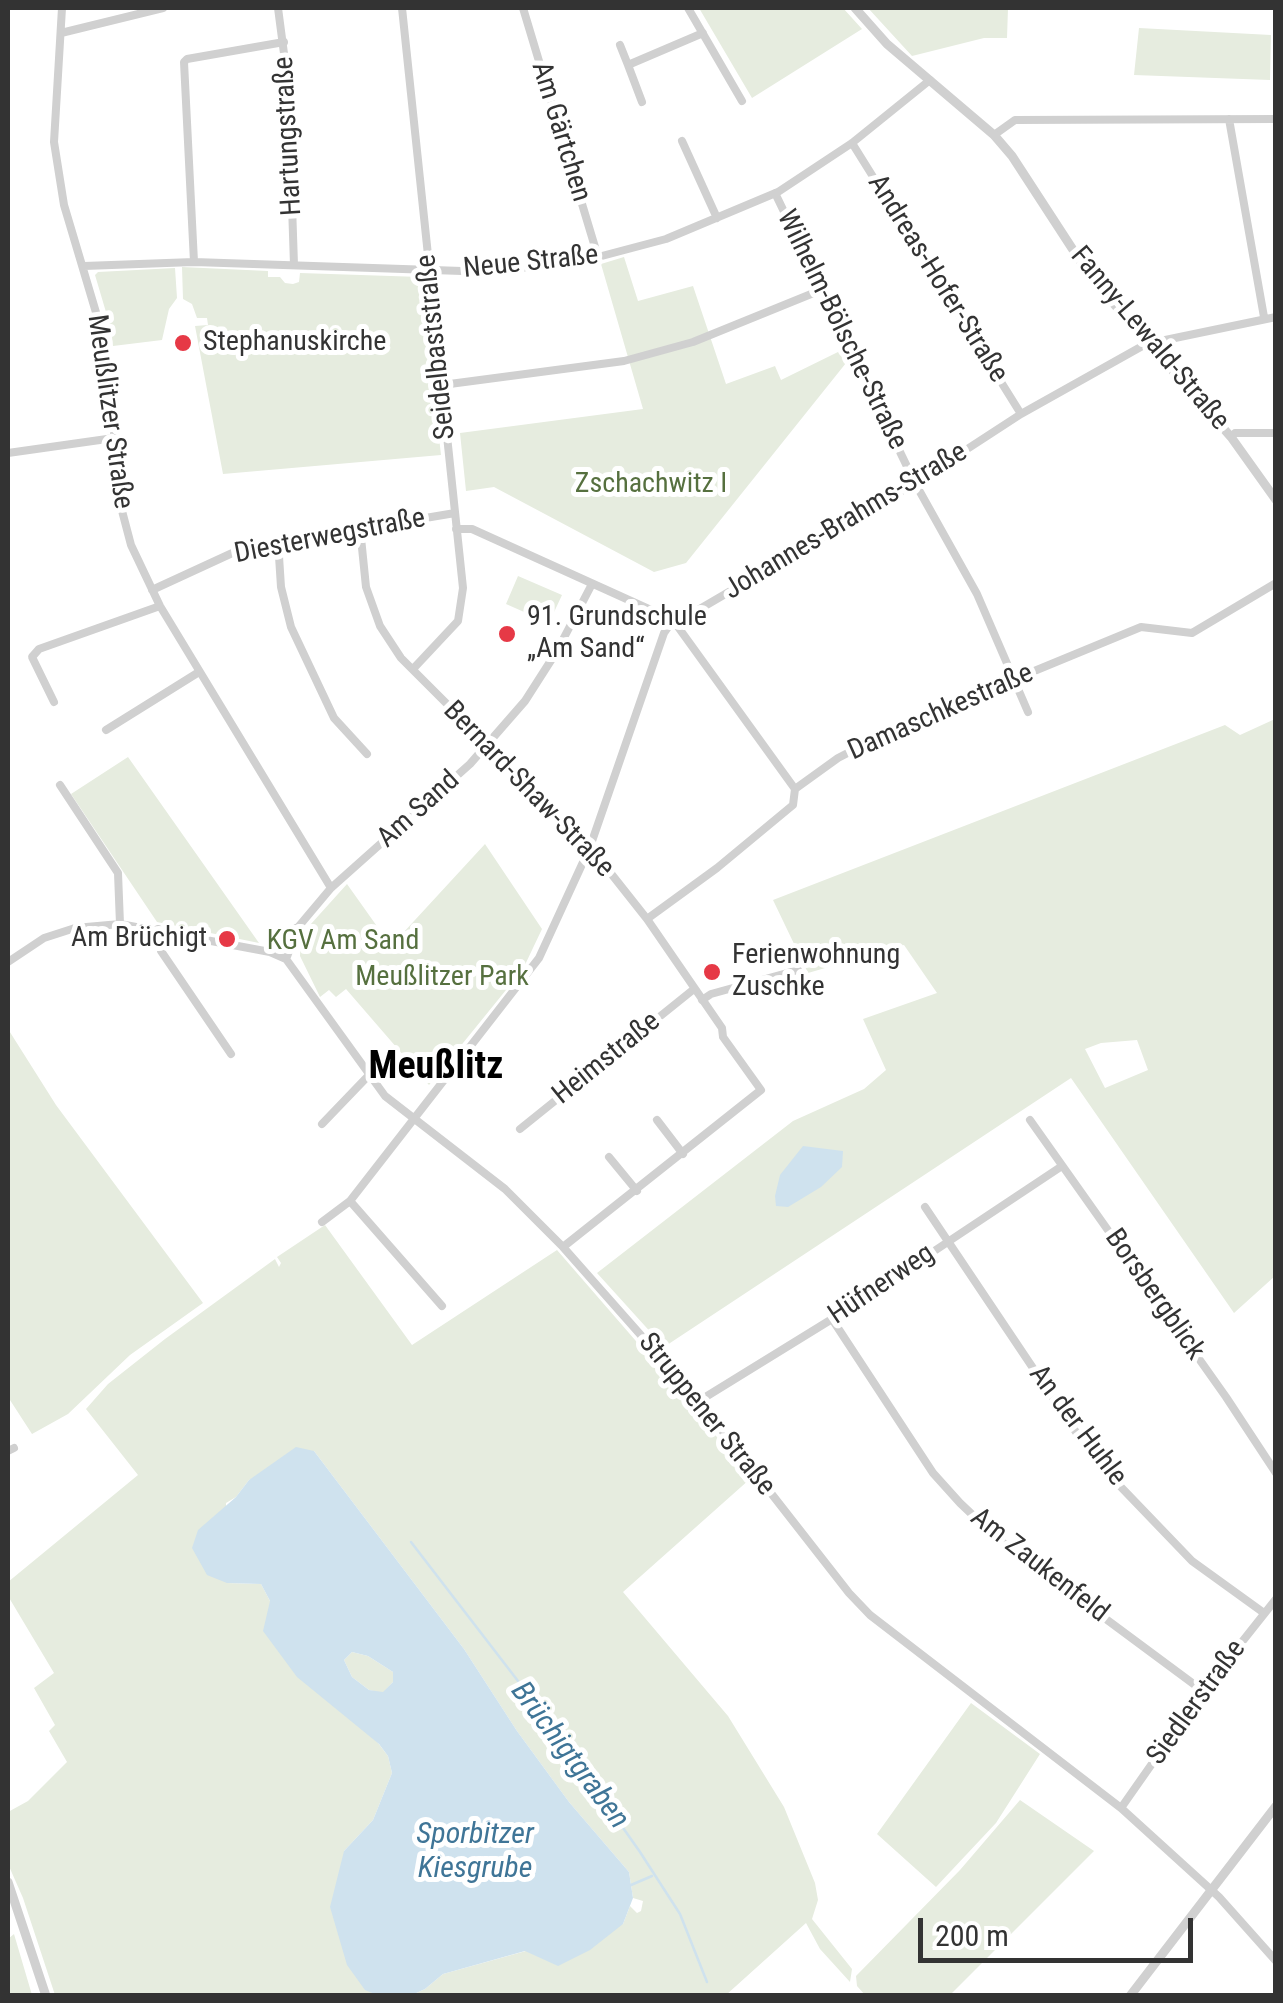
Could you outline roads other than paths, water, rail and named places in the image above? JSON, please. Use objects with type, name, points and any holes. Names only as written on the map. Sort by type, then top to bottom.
[{"type":"street","name":"Meußlitzer Straße","points":[[62,8],[54,142],[64,205],[106,346],[121,507],[131,545],[160,606],[331,888]]},
{"type":"street","points":[[61,34],[164,8]]},
{"type":"street","name":"Hartungstraße","points":[[278,8],[284,42],[294,265]]},
{"type":"street","name":"Seidelbaststraße","points":[[402,8],[463,588],[458,621],[413,670]]},
{"type":"street","name":"Am Gärtchen","points":[[523,8],[598,257]]},
{"type":"street","points":[[688,8],[742,100]]},
{"type":"street","name":"Fanny-Lewald-Straße","points":[[856,8],[888,44],[994,135],[1012,156],[1092,279],[1230,437],[1276,500]]},
{"type":"street","points":[[628,65],[703,33]]},
{"type":"street","points":[[194,262],[184,62],[284,42]]},
{"type":"street","points":[[620,45],[642,102]]},
{"type":"street","name":"Neue Straße","points":[[84,266],[194,262],[492,272],[598,257],[666,239],[775,193],[852,142],[930,80]]},
{"type":"street","points":[[1229,119],[1264,317]]},
{"type":"street","points":[[994,135],[1015,120],[1276,119]]},
{"type":"street","points":[[682,142],[717,218]]},
{"type":"street","name":"Andreas-Hofer-Straße","points":[[852,142],[1021,414]]},
{"type":"street","name":"Wilhelm-Bölsche-Straße","points":[[775,193],[915,483],[978,594],[1028,712]]},
{"type":"street","points":[[442,385],[624,360],[693,342],[821,290]]},
{"type":"street","name":"Johannes-Brahms-Straße","points":[[673,620],[698,610],[915,483],[1021,414],[1146,344],[1276,317]]},
{"type":"street","points":[[1230,437],[1276,432]]},
{"type":"street","points":[[8,452],[114,438]]},
{"type":"street","name":"Diesterwegstraße","points":[[152,590],[241,549],[455,514]]},
{"type":"street","name":"Bernard-Shaw-Straße","points":[[360,528],[366,587],[380,626],[401,658],[590,847],[647,919],[761,1090],[683,1154]]},
{"type":"street","points":[[456,529],[472,529],[673,620],[794,789]]},
{"type":"street","points":[[278,541],[291,628],[334,718],[367,754]]},
{"type":"street","name":"Damaschkestraße","points":[[647,919],[794,805],[794,789],[838,758],[896,728],[1141,627],[1192,633],[1276,583]]},
{"type":"street","name":"Am Sand","points":[[286,960],[300,926],[331,888],[470,764],[525,700],[557,651],[592,584]]},
{"type":"street","points":[[54,702],[32,658],[40,649],[160,606]]},
{"type":"street","points":[[322,1222],[350,1201],[530,972],[551,936],[590,847],[664,633],[673,620]]},
{"type":"street","points":[[106,730],[199,672]]},
{"type":"street","points":[[60,784],[118,873],[120,924]]},
{"type":"street","name":"Struppener Straße","points":[[8,962],[44,938],[75,928],[120,924],[270,952],[286,960],[385,1096],[505,1189],[563,1247],[700,1401],[849,1593],[870,1614],[1121,1808],[1211,1890],[1276,1962]]},
{"type":"street","name":"Am Sand","points":[[270,952],[300,926]]},
{"type":"street","points":[[158,929],[161,951],[231,1054]]},
{"type":"street","points":[[702,1000],[711,994],[798,970]]},
{"type":"street","name":"Heimstraße","points":[[520,1129],[694,989]]},
{"type":"street","points":[[322,1124],[370,1074]]},
{"type":"street","points":[[563,1247],[683,1154],[657,1120]]},
{"type":"street","name":"Borsbergblick","points":[[1030,1120],[1276,1473]]},
{"type":"street","points":[[609,1157],[637,1192]]},
{"type":"street","name":"Hüfnerweg","points":[[700,1401],[832,1319],[1062,1166]]},
{"type":"street","points":[[350,1201],[442,1306]]},
{"type":"street","name":"An der Huhle","points":[[926,1207],[1094,1459],[1192,1560],[1264,1613]]},
{"type":"street","name":"Am Zaukenfeld","points":[[832,1319],[933,1472],[960,1503],[998,1539],[1203,1691]]},
{"type":"street","name":"Siedlerstraße","points":[[1121,1808],[1203,1691],[1276,1599]]},
{"type":"street","points":[[1130,1996],[1276,1806]]},
{"type":"street","points":[[8,1882],[46,1996]]},
{"type":"water","points":[[803,1146],[843,1151],[842,1167],[821,1187],[788,1207],[776,1206],[780,1175]]},
{"type":"water","name":"Sporbitzer Kiesgrube","points":[[296,1447],[314,1451],[464,1649],[569,1802],[629,1872],[633,1898],[623,1924],[590,1950],[558,1966],[525,1951],[443,1974],[412,1995],[377,1995],[365,1990],[347,1965],[330,1907],[344,1851],[373,1820],[392,1773],[388,1756],[379,1744],[297,1677],[263,1631],[270,1601],[261,1584],[227,1583],[207,1575],[192,1548],[198,1530],[236,1497],[249,1480]],"holes":[[[352,1652],[368,1656],[393,1672],[393,1682],[383,1692],[369,1690],[352,1677],[344,1660]]]},
{"type":"waterway","name":"Brüchigtgraben","points":[[411,1542],[538,1707],[640,1852],[680,1914],[707,1982]]},
{"type":"waterway","points":[[631,1885],[652,1876]]},
{"type":"place","name":"Stephanuskirche","points":[[183,343]]},
{"type":"place","name":"91. Grundschule „Am Sand“","points":[[507,634]]},
{"type":"place","name":"Am Brüchigt","points":[[227,939]]},
{"type":"place","name":"Ferienwohnung Zuschke","points":[[712,972]]},
{"type":"district","name":"Meußlitz","points":[[436,1068]]},
{"type":"park label","name":"Zschachwitz I","points":[[651,485]]},
{"type":"park label","name":"KGV Am Sand","points":[[343,942]]},
{"type":"park label","name":"Meußlitzer Park","points":[[442,978]]}]
